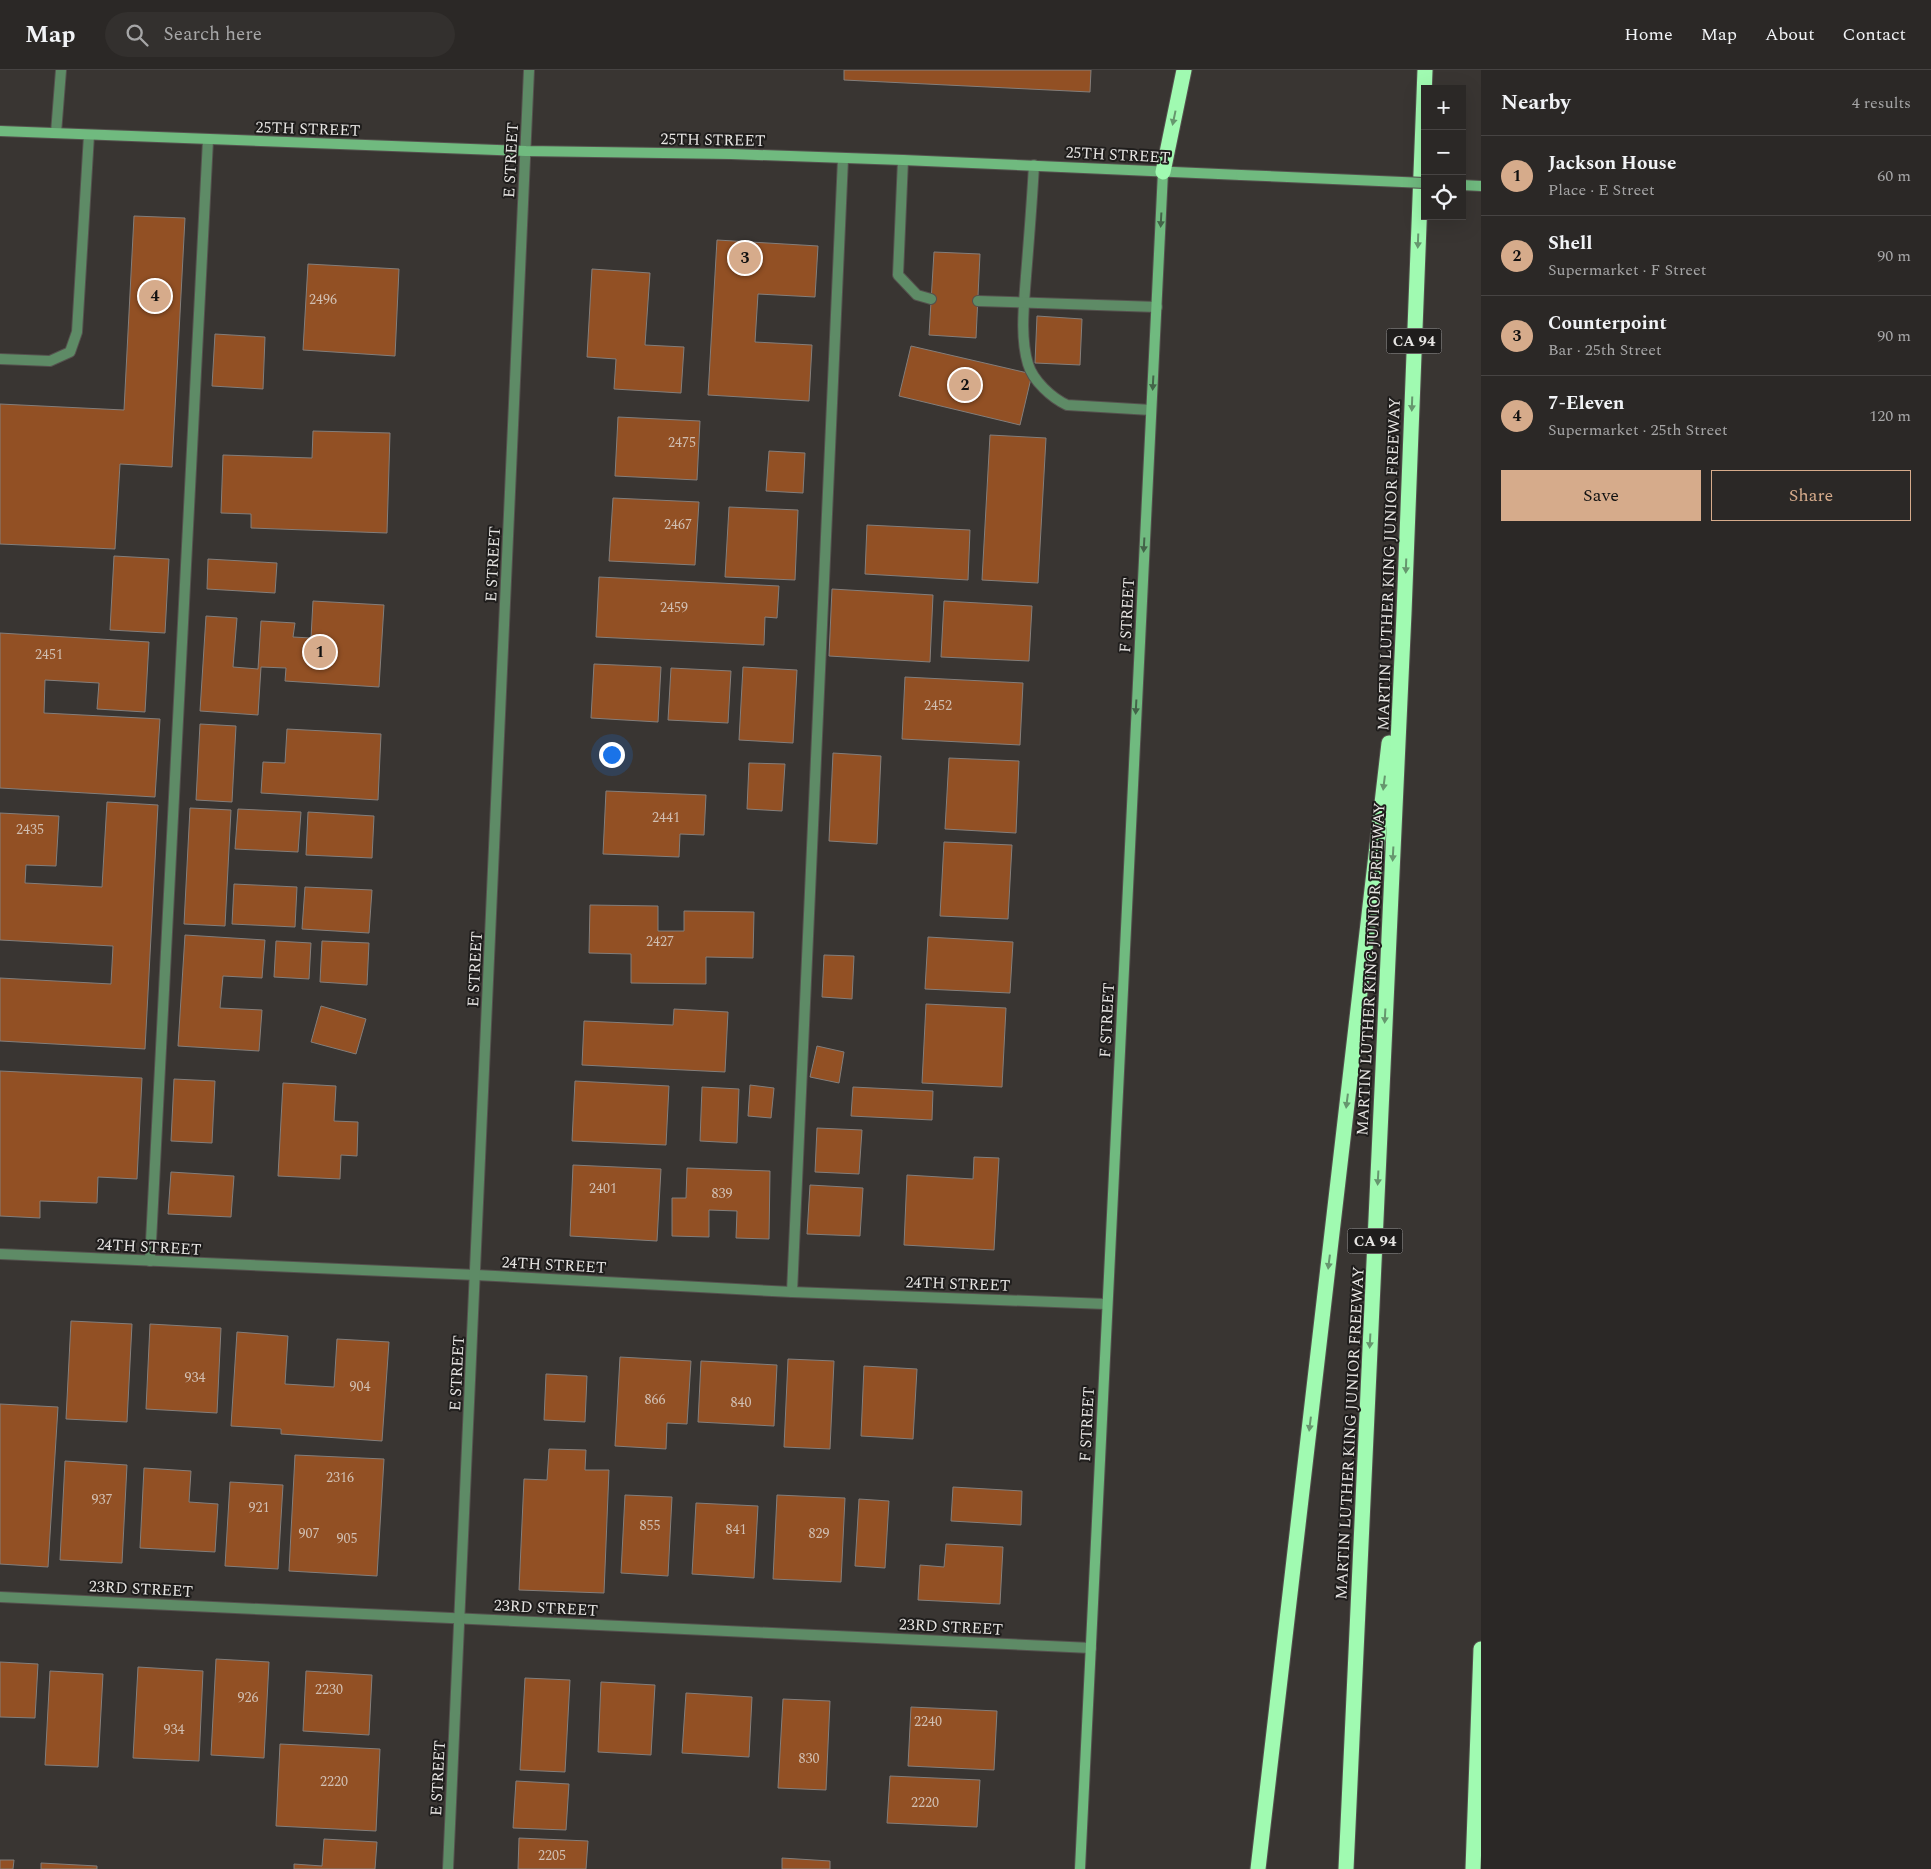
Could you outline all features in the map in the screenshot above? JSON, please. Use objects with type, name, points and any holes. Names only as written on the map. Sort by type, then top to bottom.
[{"type":"highway","points":[[1163,172],[1184,70]]},
{"type":"highway","name":"MARTIN LUTHER KING JUNIOR FREEWAY","points":[[1346,1869],[1404,613],[1425,70]]},
{"type":"highway","points":[[1258,1869],[1404,613]]},
{"type":"highway","points":[[1473,1869],[1481,1649]]},
{"type":"highway","points":[[1469,1869],[1474,1823]]},
{"type":"main road","name":"25TH STREET","points":[[0,131],[526,151],[731,154],[903,160],[1421,183]]},
{"type":"main road","name":"F STREET","points":[[1080,1869],[1106,1304],[1163,172]]},
{"type":"main road","points":[[1466,185],[1481,186]]},
{"type":"street","points":[[56,133],[61,70]]},
{"type":"street","name":"E STREET","points":[[448,1869],[529,70]]},
{"type":"street","points":[[0,358],[50,361],[70,352],[78,332],[89,135]]},
{"type":"street","points":[[150,1261],[208,140]]},
{"type":"street","points":[[792,1292],[843,158]]},
{"type":"street","points":[[903,160],[898,275],[917,295],[931,299]]},
{"type":"street","points":[[1034,165],[1024,329],[1028,365],[1055,400],[1066,405],[1151,410]]},
{"type":"street","points":[[978,301],[1157,307]]},
{"type":"street","name":"24TH STREET","points":[[0,1254],[476,1275],[792,1292],[1106,1304]]},
{"type":"street","name":"23RD STREET","points":[[0,1597],[1091,1648]]},
{"type":"building","points":[[844,70],[1091,70],[1090,92],[844,80]]},
{"type":"building","points":[[134,216],[185,218],[172,467],[120,464],[115,549],[0,544],[0,404],[124,410]]},
{"type":"building","points":[[717,240],[818,246],[815,297],[758,294],[755,342],[812,345],[809,401],[708,395]]},
{"type":"building","points":[[934,252],[980,254],[976,338],[929,335]]},
{"type":"building","points":[[308,264],[399,269],[395,356],[303,350]]},
{"type":"building","points":[[592,269],[650,273],[645,345],[684,347],[681,393],[614,389],[616,359],[587,357]]},
{"type":"building","points":[[1037,316],[1082,319],[1080,365],[1035,363]]},
{"type":"building","points":[[215,334],[265,337],[263,389],[212,386]]},
{"type":"building","points":[[911,346],[1032,374],[1020,425],[899,396]]},
{"type":"building","points":[[618,417],[700,421],[697,480],[615,476]]},
{"type":"building","points":[[313,431],[390,433],[387,533],[251,528],[251,514],[221,513],[223,455],[312,458]]},
{"type":"building","points":[[990,435],[1046,438],[1038,583],[982,580]]},
{"type":"building","points":[[769,451],[805,453],[803,493],[766,491]]},
{"type":"building","points":[[613,498],[699,502],[695,565],[609,561]]},
{"type":"building","points":[[729,507],[798,510],[795,580],[725,577]]},
{"type":"building","points":[[867,525],[970,530],[968,580],[865,574]]},
{"type":"building","points":[[114,556],[169,559],[165,633],[110,630]]},
{"type":"building","points":[[208,559],[277,563],[275,593],[207,589]]},
{"type":"building","points":[[599,577],[779,586],[777,618],[765,617],[764,645],[596,637]]},
{"type":"building","points":[[832,589],[933,595],[930,662],[829,656]]},
{"type":"building","points":[[313,601],[384,605],[379,687],[285,681],[286,668],[261,667],[258,715],[200,711],[206,616],[237,618],[233,667],[258,669],[261,621],[295,623],[293,637],[311,638]]},
{"type":"building","points":[[944,601],[1032,606],[1029,661],[941,657]]},
{"type":"building","points":[[0,633],[149,642],[145,712],[97,709],[99,683],[45,680],[44,713],[160,719],[155,797],[0,788]]},
{"type":"building","points":[[594,664],[661,667],[658,722],[591,718]]},
{"type":"building","points":[[743,667],[797,670],[793,743],[739,740]]},
{"type":"building","points":[[671,668],[731,671],[728,723],[668,720]]},
{"type":"building","points":[[905,677],[1023,683],[1020,745],[902,739]]},
{"type":"building","points":[[200,724],[236,726],[232,802],[196,800]]},
{"type":"building","points":[[287,729],[381,734],[378,800],[261,793],[263,762],[285,763]]},
{"type":"building","points":[[833,753],[881,756],[877,844],[829,841]]},
{"type":"building","points":[[949,758],[1019,761],[1016,833],[945,829]]},
{"type":"building","points":[[749,763],[785,764],[782,811],[747,809]]},
{"type":"building","points":[[606,791],[706,795],[704,835],[680,834],[679,857],[603,854]]},
{"type":"building","points":[[107,802],[158,805],[145,1049],[0,1041],[0,978],[111,984],[113,946],[0,940],[0,813],[59,816],[56,866],[26,865],[25,883],[102,887]]},
{"type":"building","points":[[190,808],[231,810],[225,926],[184,924]]},
{"type":"building","points":[[238,809],[301,812],[298,852],[235,849]]},
{"type":"building","points":[[308,812],[374,816],[372,858],[306,855]]},
{"type":"building","points":[[944,842],[1012,845],[1008,919],[940,916]]},
{"type":"building","points":[[234,884],[297,887],[295,927],[232,924]]},
{"type":"building","points":[[305,887],[372,890],[369,933],[302,929]]},
{"type":"building","points":[[590,905],[658,906],[658,931],[684,931],[684,911],[754,912],[753,958],[706,957],[706,984],[631,983],[631,954],[589,953]]},
{"type":"building","points":[[185,935],[265,940],[262,978],[223,976],[220,1008],[262,1010],[259,1051],[178,1046]]},
{"type":"building","points":[[928,937],[1013,942],[1010,993],[925,989]]},
{"type":"building","points":[[276,941],[311,943],[309,979],[274,977]]},
{"type":"building","points":[[322,941],[369,943],[367,985],[320,982]]},
{"type":"building","points":[[824,955],[854,956],[852,999],[822,997]]},
{"type":"building","points":[[926,1004],[1006,1008],[1002,1087],[922,1083]]},
{"type":"building","points":[[321,1006],[366,1019],[356,1054],[311,1042]]},
{"type":"building","points":[[674,1009],[728,1012],[725,1072],[582,1065],[584,1021],[673,1025]]},
{"type":"building","points":[[817,1046],[844,1052],[839,1083],[810,1077]]},
{"type":"building","points":[[0,1071],[142,1078],[137,1179],[98,1177],[97,1203],[40,1201],[40,1218],[0,1216]]},
{"type":"building","points":[[174,1079],[215,1081],[212,1143],[171,1141]]},
{"type":"building","points":[[575,1081],[669,1086],[666,1145],[572,1141]]},
{"type":"building","points":[[283,1083],[336,1086],[334,1121],[358,1122],[357,1156],[341,1155],[340,1179],[278,1176]]},
{"type":"building","points":[[750,1085],[774,1088],[771,1118],[748,1116]]},
{"type":"building","points":[[702,1087],[739,1089],[737,1143],[700,1141]]},
{"type":"building","points":[[853,1087],[933,1091],[932,1120],[851,1116]]},
{"type":"building","points":[[817,1128],[862,1130],[859,1174],[815,1172]]},
{"type":"building","points":[[974,1157],[999,1158],[994,1250],[904,1245],[907,1175],[973,1179]]},
{"type":"building","points":[[573,1165],[661,1169],[657,1241],[570,1236]]},
{"type":"building","points":[[687,1168],[770,1171],[769,1239],[736,1238],[737,1211],[709,1210],[709,1237],[672,1236],[672,1198],[686,1198]]},
{"type":"building","points":[[171,1172],[234,1176],[231,1217],[168,1214]]},
{"type":"building","points":[[810,1185],[863,1188],[860,1236],[807,1234]]},
{"type":"building","points":[[71,1321],[132,1324],[127,1422],[66,1419]]},
{"type":"building","points":[[150,1324],[221,1328],[217,1413],[146,1409]]},
{"type":"building","points":[[237,1332],[288,1336],[285,1384],[334,1387],[337,1339],[389,1342],[382,1441],[281,1434],[281,1429],[231,1426]]},
{"type":"building","points":[[620,1357],[691,1361],[687,1424],[667,1423],[666,1449],[615,1446]]},
{"type":"building","points":[[788,1359],[834,1361],[830,1449],[784,1447]]},
{"type":"building","points":[[701,1361],[777,1365],[774,1426],[698,1422]]},
{"type":"building","points":[[864,1366],[917,1369],[913,1439],[861,1436]]},
{"type":"building","points":[[546,1374],[587,1376],[585,1422],[544,1420]]},
{"type":"building","points":[[0,1404],[58,1407],[48,1567],[0,1564]]},
{"type":"building","points":[[549,1449],[586,1450],[585,1470],[609,1470],[604,1593],[519,1590],[524,1479],[547,1480]]},
{"type":"building","points":[[295,1455],[384,1459],[377,1576],[289,1571]]},
{"type":"building","points":[[65,1461],[127,1465],[122,1563],[60,1560]]},
{"type":"building","points":[[144,1468],[191,1471],[189,1502],[218,1504],[215,1552],[140,1548]]},
{"type":"building","points":[[230,1482],[283,1485],[278,1569],[225,1566]]},
{"type":"building","points":[[953,1487],[1022,1491],[1021,1525],[951,1521]]},
{"type":"building","points":[[625,1495],[672,1497],[668,1576],[621,1573]]},
{"type":"building","points":[[777,1495],[845,1498],[841,1582],[773,1579]]},
{"type":"building","points":[[859,1499],[889,1501],[885,1568],[855,1566]]},
{"type":"building","points":[[696,1503],[758,1506],[754,1578],[692,1574]]},
{"type":"building","points":[[946,1544],[1003,1547],[1000,1604],[918,1600],[920,1565],[944,1567]]},
{"type":"building","points":[[216,1659],[269,1662],[264,1758],[211,1755]]},
{"type":"building","points":[[0,1662],[38,1664],[35,1718],[0,1717]]},
{"type":"building","points":[[138,1667],[203,1671],[199,1761],[133,1758]]},
{"type":"building","points":[[50,1671],[103,1674],[98,1767],[45,1765]]},
{"type":"building","points":[[306,1671],[372,1675],[369,1735],[303,1731]]},
{"type":"building","points":[[525,1678],[570,1680],[565,1772],[520,1770]]},
{"type":"building","points":[[601,1682],[655,1685],[651,1755],[598,1752]]},
{"type":"building","points":[[686,1693],[752,1697],[749,1757],[682,1753]]},
{"type":"building","points":[[783,1699],[830,1701],[826,1790],[778,1788]]},
{"type":"building","points":[[911,1707],[997,1711],[994,1770],[908,1766]]},
{"type":"building","points":[[280,1744],[380,1749],[376,1831],[276,1826]]},
{"type":"building","points":[[890,1776],[980,1780],[977,1827],[887,1823]]},
{"type":"building","points":[[516,1781],[569,1784],[566,1830],[513,1828]]},
{"type":"building","points":[[519,1838],[588,1841],[586,1869],[518,1869]]},
{"type":"building","points":[[324,1839],[377,1842],[375,1869],[294,1869],[294,1864],[322,1866]]},
{"type":"building","points":[[782,1858],[830,1861],[830,1869],[782,1869]]},
{"type":"building","points":[[0,1860],[14,1860],[13,1869],[0,1869]]},
{"type":"building","points":[[41,1863],[97,1866],[97,1869],[41,1869]]},
{"type":"place","name":"Counterpoint","points":[[745,258]]},
{"type":"place","name":"7-Eleven","points":[[155,296]]},
{"type":"place","name":"Shell","points":[[965,385]]},
{"type":"place","name":"Jackson House","points":[[320,652]]}]
